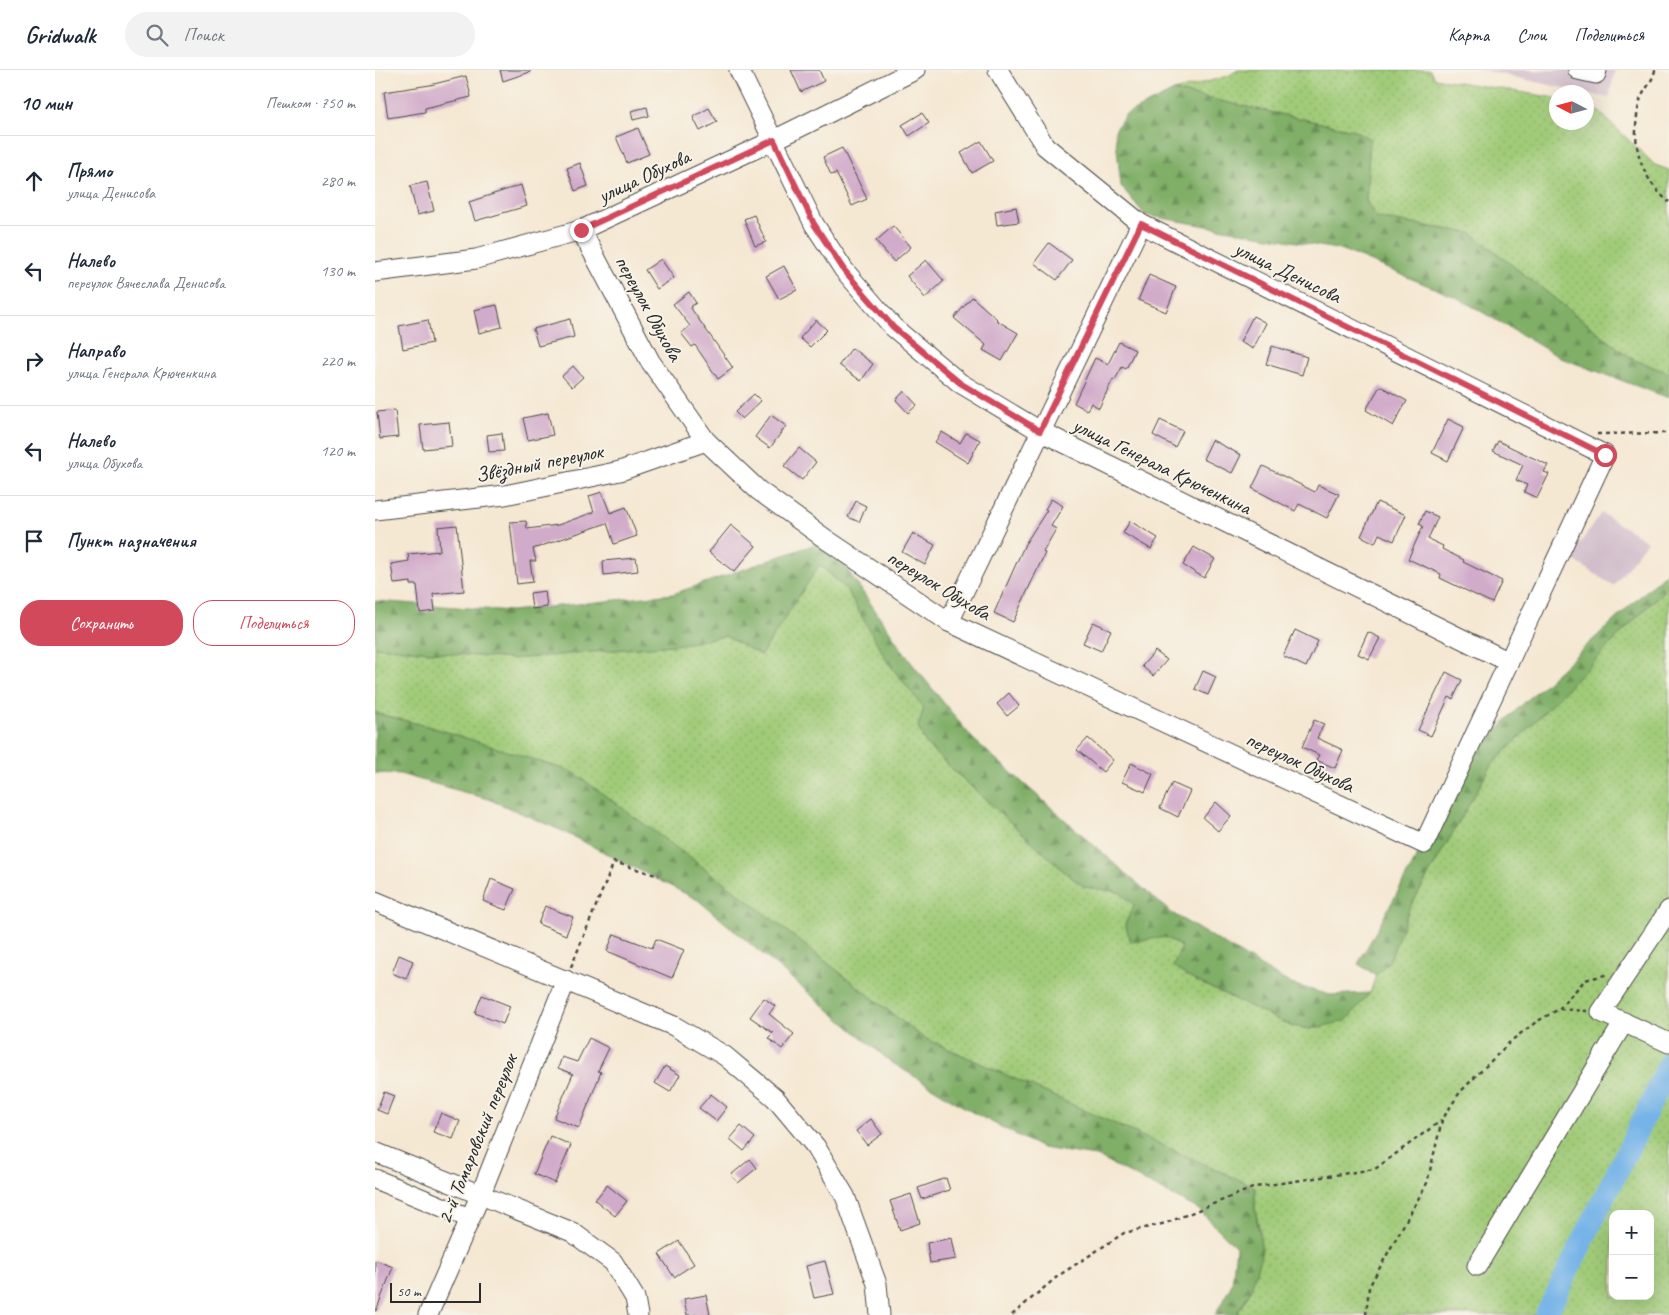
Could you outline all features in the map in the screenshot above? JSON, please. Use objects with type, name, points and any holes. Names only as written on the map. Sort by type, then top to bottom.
[{"type":"street","name":"улица Генерала Крюченкина","points":[[739,70],[814,224],[844,270],[893,327],[960,383],[1040,431],[1509,662]]},
{"type":"street","name":"улица Обухова","points":[[375,272],[476,259],[581,230],[774,140],[915,70]]},
{"type":"street","name":"улица Денисова","points":[[998,70],[1045,146],[1141,224],[1605,455],[1509,662]]},
{"type":"street","points":[[1578,70],[1596,74],[1597,70]]},
{"type":"street","points":[[949,622],[1141,224]]},
{"type":"street","name":"переулок Обухова","points":[[581,230],[650,361],[706,440],[758,490],[827,540],[949,622],[1423,844],[1509,662]]},
{"type":"street","name":"Звёздный переулок","points":[[375,510],[505,495],[620,471],[706,440]]},
{"type":"street","points":[[375,901],[674,1026],[725,1056],[775,1098],[816,1147],[845,1196],[877,1284],[880,1315]]},
{"type":"street","points":[[1666,921],[1629,969],[1601,1012],[1669,1043]]},
{"type":"street","name":"2-й Томаровский переулок","points":[[428,1315],[480,1196],[566,980]]},
{"type":"street","points":[[1477,1266],[1624,1022]]},
{"type":"street","points":[[375,1152],[572,1232],[613,1262],[635,1298],[638,1315]]},
{"type":"street","points":[[415,1196],[423,1172]]},
{"type":"street","points":[[375,1179],[469,1218]]},
{"type":"path","points":[[1655,70],[1653,79],[1640,99],[1634,133],[1639,162],[1657,193],[1669,202]]},
{"type":"path","points":[[1593,434],[1669,434]]},
{"type":"path","points":[[566,980],[614,862],[659,876]]},
{"type":"path","points":[[1366,1315],[1369,1287],[1427,1183],[1442,1120],[1460,1092],[1512,1040],[1536,1022],[1559,1009],[1585,980],[1629,969]]},
{"type":"path","points":[[1559,1009],[1601,1012]]},
{"type":"path","points":[[1012,1315],[1058,1276],[1123,1233],[1167,1223],[1255,1187],[1375,1169],[1442,1120]]},
{"type":"shaded area","points":[[1482,70],[1615,70],[1609,98],[1594,95],[1594,85],[1550,85]]},
{"type":"shaded area","points":[[1601,513],[1647,541],[1614,586],[1570,558]]},
{"type":"green space","points":[[1238,70],[1430,70],[1434,78],[1549,97],[1549,130],[1594,130],[1594,107],[1655,165],[1669,170],[1669,373],[1632,359],[1471,233],[1376,218],[1366,201],[1370,139],[1353,130],[1174,91],[1228,76]]},
{"type":"green space","points":[[1174,91],[1353,130],[1370,139],[1366,201],[1376,218],[1471,233],[1632,359],[1669,373],[1669,398],[1561,358],[1458,298],[1342,250],[1145,215],[1121,186],[1115,130],[1125,115]]},
{"type":"green space","points":[[827,540],[910,661],[973,739],[1170,912],[1291,984],[1330,995],[1370,993],[1346,1021],[1310,1029],[1291,1026],[1188,977],[1173,966],[1182,947],[1166,937],[1131,942],[1125,924],[1134,905],[1120,892],[1085,887],[1069,876],[927,746],[918,727],[924,708],[887,661],[847,590],[820,564],[761,655],[725,636],[683,644],[512,659],[375,647],[375,601],[511,611],[673,594]]},
{"type":"green space","points":[[819,564],[847,590],[887,661],[924,708],[918,727],[1085,887],[1120,892],[1134,905],[1125,924],[1165,937],[1182,947],[1188,977],[1291,1026],[1310,1029],[1370,993],[1376,975],[1389,962],[1409,909],[1491,766],[1669,585],[1669,1315],[1236,1315],[1251,1290],[1260,1230],[1255,1209],[1255,1187],[922,1037],[737,892],[573,773],[434,728],[375,713],[375,647],[512,659],[683,644],[725,636],[761,655]]},
{"type":"green space","points":[[1669,570],[1669,585],[1491,766],[1409,909],[1389,962],[1376,975],[1358,964],[1469,762],[1511,715]]},
{"type":"green space","points":[[375,713],[434,728],[573,772],[737,892],[922,1037],[1255,1187],[1255,1209],[1262,1250],[1251,1290],[1236,1315],[1215,1315],[1232,1284],[1236,1247],[1198,1209],[1096,1156],[1042,1148],[972,1112],[891,1062],[698,900],[558,829],[488,799],[400,774],[375,773]]},
{"type":"building","points":[[500,70],[530,70],[530,72],[503,81]]},
{"type":"building","points":[[791,70],[819,70],[824,81],[801,92]]},
{"type":"building","points":[[466,76],[471,97],[425,108],[425,112],[388,118],[384,92],[430,85]]},
{"type":"building","points":[[647,107],[649,116],[633,120],[631,111]]},
{"type":"building","points":[[709,108],[717,122],[700,131],[693,117]]},
{"type":"building","points":[[922,113],[929,123],[909,136],[902,125]]},
{"type":"building","points":[[638,128],[649,154],[627,163],[616,137]]},
{"type":"building","points":[[981,141],[993,161],[972,173],[961,153]]},
{"type":"building","points":[[842,148],[867,199],[852,206],[836,173],[831,175],[823,157]]},
{"type":"building","points":[[580,163],[588,186],[575,191],[567,168]]},
{"type":"building","points":[[427,182],[434,211],[417,215],[410,186]]},
{"type":"building","points":[[521,185],[527,206],[475,221],[469,202]]},
{"type":"building","points":[[1016,207],[1019,222],[997,225],[995,211]]},
{"type":"building","points":[[754,215],[766,242],[755,246],[744,219]]},
{"type":"building","points":[[893,226],[911,247],[894,262],[876,241]]},
{"type":"building","points":[[1049,243],[1072,260],[1057,280],[1034,263]]},
{"type":"building","points":[[661,259],[674,278],[657,289],[645,270]]},
{"type":"building","points":[[926,260],[944,281],[925,298],[907,276]]},
{"type":"building","points":[[784,266],[797,290],[779,299],[766,276]]},
{"type":"building","points":[[1149,275],[1176,287],[1166,312],[1138,300]]},
{"type":"building","points":[[689,292],[696,303],[690,307],[733,368],[718,379],[695,345],[692,347],[681,333],[690,326],[673,304]]},
{"type":"building","points":[[972,297],[996,320],[1018,333],[1002,361],[983,350],[986,345],[954,318]]},
{"type":"building","points":[[497,305],[502,327],[479,333],[474,310]]},
{"type":"building","points":[[1253,316],[1266,323],[1253,349],[1240,342]]},
{"type":"building","points":[[570,319],[574,337],[538,346],[533,329]]},
{"type":"building","points":[[428,320],[432,343],[403,349],[399,326]]},
{"type":"building","points":[[816,320],[827,330],[810,347],[800,338]]},
{"type":"building","points":[[1119,342],[1135,350],[1126,369],[1122,367],[1115,380],[1113,379],[1099,408],[1091,403],[1087,410],[1074,403],[1095,358],[1108,364]]},
{"type":"building","points":[[1272,346],[1307,357],[1302,375],[1266,364]]},
{"type":"building","points":[[852,348],[873,364],[861,381],[839,365]]},
{"type":"building","points":[[573,366],[583,377],[572,387],[562,376]]},
{"type":"building","points":[[1380,386],[1407,401],[1393,426],[1366,410]]},
{"type":"building","points":[[904,391],[917,405],[908,413],[896,400]]},
{"type":"building","points":[[754,394],[761,401],[742,419],[735,412]]},
{"type":"building","points":[[395,410],[398,437],[380,439],[377,412]]},
{"type":"building","points":[[548,413],[553,435],[528,440],[523,418]]},
{"type":"building","points":[[771,415],[786,426],[770,448],[755,437]]},
{"type":"building","points":[[1448,419],[1464,427],[1448,461],[1432,453]]},
{"type":"building","points":[[1160,420],[1183,431],[1175,447],[1153,435]]},
{"type":"building","points":[[449,422],[452,446],[423,449],[420,425]]},
{"type":"building","points":[[942,432],[960,443],[966,433],[980,440],[968,463],[935,442]]},
{"type":"building","points":[[502,433],[504,451],[489,452],[487,435]]},
{"type":"building","points":[[1212,440],[1241,455],[1232,473],[1203,459]]},
{"type":"building","points":[[1498,441],[1548,465],[1544,472],[1549,474],[1537,498],[1524,492],[1527,485],[1516,480],[1523,465],[1493,451]]},
{"type":"building","points":[[799,448],[816,462],[802,480],[784,466]]},
{"type":"building","points":[[1263,466],[1315,492],[1318,485],[1339,494],[1327,518],[1299,504],[1295,511],[1252,488]]},
{"type":"building","points":[[602,492],[610,513],[626,507],[637,536],[614,544],[607,523],[533,549],[536,561],[530,561],[533,582],[517,584],[510,522],[526,521],[527,529],[558,525],[594,512],[589,496]]},
{"type":"building","points":[[1051,499],[1063,506],[1051,526],[1056,529],[1043,552],[1045,553],[1013,622],[994,613],[1025,544],[1047,510],[1045,509]]},
{"type":"building","points":[[856,501],[866,506],[859,522],[848,517]]},
{"type":"building","points":[[1377,502],[1406,515],[1394,541],[1379,534],[1375,543],[1361,536]]},
{"type":"building","points":[[1425,511],[1438,517],[1428,539],[1443,546],[1442,549],[1464,560],[1463,562],[1502,581],[1492,603],[1440,578],[1441,574],[1408,559],[1423,526],[1419,524]]},
{"type":"building","points":[[1130,521],[1158,538],[1151,549],[1123,533]]},
{"type":"building","points":[[457,525],[464,591],[433,594],[435,611],[420,613],[417,585],[411,585],[411,582],[394,584],[391,564],[409,561],[408,554],[440,551],[438,527]]},
{"type":"building","points":[[731,525],[756,546],[734,572],[709,552]]},
{"type":"building","points":[[913,533],[935,545],[925,565],[902,552]]},
{"type":"building","points":[[1194,547],[1215,559],[1204,578],[1183,565]]},
{"type":"building","points":[[636,558],[638,571],[604,575],[603,561]]},
{"type":"building","points":[[545,591],[547,607],[532,609],[530,593]]},
{"type":"building","points":[[1093,622],[1111,630],[1101,651],[1083,643]]},
{"type":"building","points":[[1295,630],[1318,641],[1306,667],[1283,656]]},
{"type":"building","points":[[1368,632],[1380,638],[1369,659],[1358,654]]},
{"type":"building","points":[[1155,651],[1167,660],[1153,676],[1142,666]]},
{"type":"building","points":[[1203,671],[1216,677],[1208,695],[1195,689]]},
{"type":"building","points":[[1446,672],[1462,680],[1453,699],[1449,697],[1431,736],[1418,730]]},
{"type":"building","points":[[1009,693],[1019,706],[1007,716],[997,704]]},
{"type":"building","points":[[1314,720],[1324,724],[1317,738],[1343,750],[1335,768],[1316,760],[1319,755],[1302,747]]},
{"type":"building","points":[[1088,738],[1113,760],[1103,772],[1077,750]]},
{"type":"building","points":[[1131,763],[1153,774],[1145,792],[1122,782]]},
{"type":"building","points":[[1172,783],[1190,791],[1178,817],[1160,808]]},
{"type":"building","points":[[1216,802],[1231,816],[1218,831],[1203,818]]},
{"type":"building","points":[[491,879],[515,889],[506,910],[483,901]]},
{"type":"building","points":[[545,906],[573,917],[566,935],[538,924]]},
{"type":"building","points":[[614,934],[652,948],[656,939],[684,950],[672,978],[607,951]]},
{"type":"building","points":[[399,955],[413,961],[406,979],[392,973]]},
{"type":"building","points":[[482,995],[510,1006],[503,1024],[475,1013]]},
{"type":"building","points":[[764,998],[775,1006],[769,1014],[794,1034],[782,1049],[768,1038],[773,1033],[750,1017]]},
{"type":"building","points":[[589,1038],[609,1048],[598,1071],[601,1072],[579,1128],[554,1118],[573,1074],[558,1068],[562,1057],[577,1062]]},
{"type":"building","points":[[665,1066],[680,1075],[670,1092],[655,1083]]},
{"type":"building","points":[[384,1092],[394,1096],[387,1114],[377,1110]]},
{"type":"building","points":[[711,1094],[727,1107],[716,1121],[699,1108]]},
{"type":"building","points":[[441,1113],[460,1121],[453,1139],[433,1132]]},
{"type":"building","points":[[871,1119],[882,1134],[867,1145],[856,1131]]},
{"type":"building","points":[[741,1126],[755,1138],[744,1151],[730,1139]]},
{"type":"building","points":[[550,1136],[571,1145],[555,1183],[534,1174]]},
{"type":"building","points":[[750,1159],[757,1168],[738,1183],[731,1175]]},
{"type":"building","points":[[946,1178],[950,1190],[922,1199],[918,1188]]},
{"type":"building","points":[[607,1185],[627,1201],[615,1216],[595,1200]]},
{"type":"building","points":[[911,1194],[920,1223],[900,1230],[890,1201]]},
{"type":"building","points":[[952,1238],[956,1259],[930,1263],[927,1243]]},
{"type":"building","points":[[679,1241],[694,1264],[674,1277],[659,1254]]},
{"type":"building","points":[[375,1260],[393,1267],[376,1311],[375,1311]]},
{"type":"building","points":[[825,1261],[834,1294],[814,1298],[806,1266]]},
{"type":"building","points":[[706,1295],[710,1315],[687,1315],[684,1299]]},
{"type":"waterway","points":[[1546,1315],[1669,1063]]},
{"type":"route","points":[[581,230],[774,140],[814,224],[844,270],[893,327],[960,383],[1040,431],[1141,224],[1605,455]]}]
